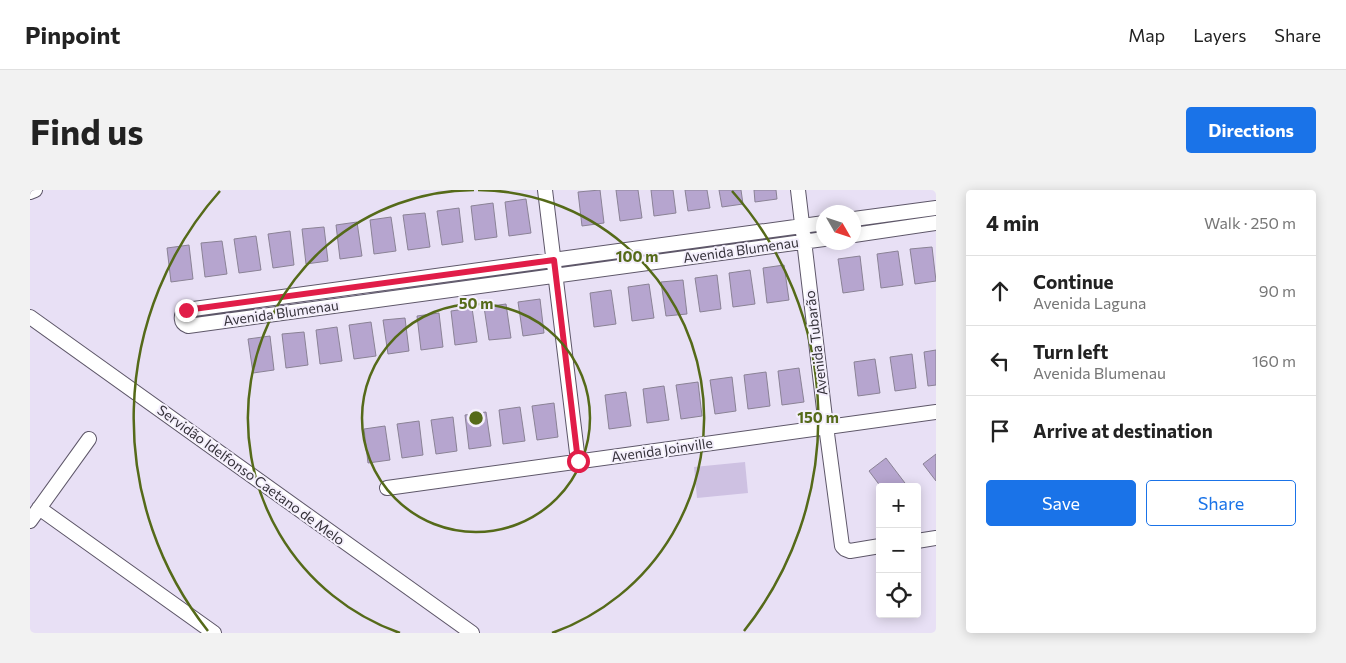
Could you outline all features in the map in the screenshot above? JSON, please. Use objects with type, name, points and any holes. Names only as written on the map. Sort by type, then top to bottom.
[{"type":"street","points":[[30,192],[35,190]]},
{"type":"street","points":[[545,190],[578,461]]},
{"type":"street","name":"Avenida Tubarão","points":[[798,190],[842,546],[850,551],[876,547]]},
{"type":"street","points":[[861,218],[936,208]]},
{"type":"street","points":[[861,233],[936,223]]},
{"type":"street","name":"Avenida Blumenau","points":[[816,224],[186,310],[182,313],[181,317],[188,326],[816,240]]},
{"type":"street","name":"Servidão Idelfonso Caetano de Melo","points":[[30,317],[472,633]]},
{"type":"street","name":"Avenida Joinville","points":[[387,488],[936,412]]},
{"type":"street","points":[[30,521],[89,440]]},
{"type":"street","points":[[40,508],[214,633]]},
{"type":"street","points":[[921,540],[936,538]]},
{"type":"shaded area","points":[[745,462],[748,493],[697,498],[694,467]]},
{"type":"building","points":[[600,190],[604,223],[582,226],[578,192]]},
{"type":"building","points":[[616,190],[638,190],[642,218],[620,221]]},
{"type":"building","points":[[651,190],[673,190],[676,213],[654,216]]},
{"type":"building","points":[[685,190],[707,190],[710,208],[688,211]]},
{"type":"building","points":[[719,190],[741,190],[743,204],[722,207]]},
{"type":"building","points":[[754,190],[776,190],[777,199],[755,202]]},
{"type":"building","points":[[526,199],[531,233],[509,236],[505,202]]},
{"type":"building","points":[[493,203],[497,237],[475,240],[471,206]]},
{"type":"building","points":[[459,208],[463,242],[442,245],[437,211]]},
{"type":"building","points":[[425,213],[430,247],[408,250],[403,215]]},
{"type":"building","points":[[391,217],[396,251],[374,254],[370,220]]},
{"type":"building","points":[[357,222],[362,256],[340,259],[336,225]]},
{"type":"building","points":[[324,227],[328,261],[306,264],[302,229]]},
{"type":"building","points":[[290,231],[294,265],[273,268],[268,234]]},
{"type":"building","points":[[256,236],[261,270],[239,273],[234,239]]},
{"type":"building","points":[[222,241],[227,274],[205,277],[201,243]]},
{"type":"building","points":[[189,245],[193,279],[171,282],[167,248]]},
{"type":"building","points":[[932,247],[936,281],[915,284],[910,249]]},
{"type":"building","points":[[898,251],[903,285],[881,288],[877,254]]},
{"type":"building","points":[[860,256],[864,290],[843,293],[838,259]]},
{"type":"building","points":[[784,265],[789,300],[767,303],[763,268]]},
{"type":"building","points":[[750,270],[755,304],[733,307],[729,273]]},
{"type":"building","points":[[717,275],[721,309],[700,312],[695,278]]},
{"type":"building","points":[[683,280],[687,314],[666,316],[661,282]]},
{"type":"building","points":[[649,284],[654,318],[632,321],[628,287]]},
{"type":"building","points":[[611,290],[616,324],[594,327],[590,293]]},
{"type":"building","points":[[540,299],[544,333],[523,336],[518,302]]},
{"type":"building","points":[[506,304],[511,338],[489,340],[484,307]]},
{"type":"building","points":[[472,308],[477,342],[455,345],[451,311]]},
{"type":"building","points":[[439,313],[443,347],[421,350],[417,316]]},
{"type":"building","points":[[405,318],[409,351],[388,354],[383,320]]},
{"type":"building","points":[[371,322],[376,356],[354,359],[349,325]]},
{"type":"building","points":[[337,327],[342,361],[320,364],[316,330]]},
{"type":"building","points":[[304,332],[308,365],[286,368],[282,334]]},
{"type":"building","points":[[270,336],[274,370],[253,373],[248,339]]},
{"type":"building","points":[[936,350],[936,385],[928,386],[924,352]]},
{"type":"building","points":[[912,354],[916,388],[895,391],[890,357]]},
{"type":"building","points":[[875,359],[880,393],[858,396],[854,362]]},
{"type":"building","points":[[799,368],[804,402],[782,405],[778,371]]},
{"type":"building","points":[[766,372],[770,406],[748,409],[744,375]]},
{"type":"building","points":[[732,377],[736,411],[715,414],[710,380]]},
{"type":"building","points":[[698,382],[702,416],[681,419],[676,385]]},
{"type":"building","points":[[664,386],[669,420],[647,423],[643,389]]},
{"type":"building","points":[[626,392],[631,426],[609,429],[605,395]]},
{"type":"building","points":[[554,403],[558,437],[537,440],[532,406]]},
{"type":"building","points":[[520,407],[525,441],[503,444],[499,410]]},
{"type":"building","points":[[486,412],[491,446],[469,449],[465,415]]},
{"type":"building","points":[[453,417],[457,451],[436,454],[431,420]]},
{"type":"building","points":[[419,421],[423,455],[402,458],[397,424]]},
{"type":"building","points":[[385,426],[390,460],[368,463],[364,429]]},
{"type":"building","points":[[936,454],[936,481],[923,464]]},
{"type":"building","points":[[886,458],[905,483],[878,483],[869,471]]},
{"type":"route","points":[[186,310],[554,260],[578,461]]}]
